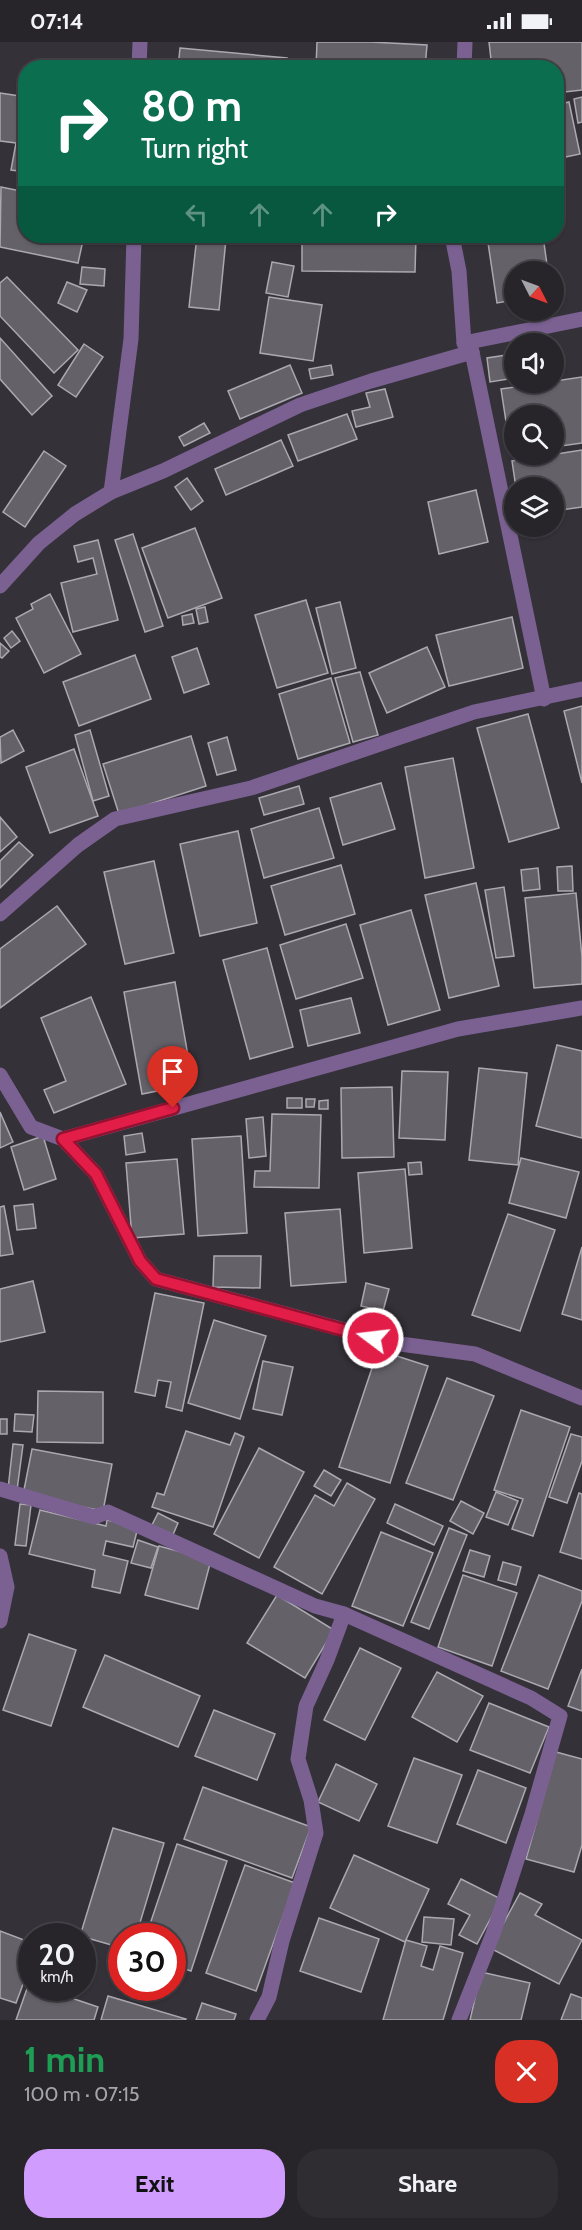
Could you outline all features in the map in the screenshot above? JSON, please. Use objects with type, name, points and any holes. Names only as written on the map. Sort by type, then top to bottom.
[{"type":"street","points":[[139,60],[140,42]]},
{"type":"street","points":[[464,60],[465,42]]},
{"type":"street","points":[[111,492],[131,339],[134,243]]},
{"type":"street","points":[[453,243],[468,347],[544,699]]},
{"type":"street","points":[[0,586],[39,543],[75,514],[111,492],[163,471],[300,405],[468,347],[582,319]]},
{"type":"street","points":[[0,914],[78,845],[115,819],[251,788],[474,712],[544,699],[582,689]]},
{"type":"street","points":[[63,1139],[458,1029],[582,1008]]},
{"type":"street","points":[[0,1075],[31,1128],[63,1139],[96,1174],[140,1261],[156,1279],[393,1343],[475,1354],[582,1398]]},
{"type":"street","points":[[0,1489],[94,1517],[108,1512],[315,1606],[344,1614],[531,1698],[560,1716],[532,1814],[493,1934],[459,2020]]},
{"type":"street","points":[[0,1556],[7,1587],[0,1621]]},
{"type":"street","points":[[257,2020],[269,1997],[282,1941],[316,1833],[311,1800],[298,1758],[306,1706],[327,1660],[344,1614]]},
{"type":"building","points":[[317,42],[427,45],[426,60],[316,60]]},
{"type":"building","points":[[489,42],[582,42],[582,90],[564,92],[564,60],[491,60]]},
{"type":"building","points":[[180,48],[287,58],[287,60],[179,60]]},
{"type":"building","points":[[0,93],[18,96],[18,171],[11,170],[16,143],[0,141]]},
{"type":"building","points":[[582,97],[582,122],[578,123],[574,99]]},
{"type":"building","points":[[569,102],[580,154],[564,157],[564,103]]},
{"type":"building","points":[[1,187],[18,190],[18,243],[82,243],[78,263],[0,247]]},
{"type":"building","points":[[196,243],[226,243],[219,310],[189,307]]},
{"type":"building","points":[[302,243],[416,243],[415,272],[302,271]]},
{"type":"building","points":[[488,243],[544,243],[546,261],[504,261],[504,302],[497,303]]},
{"type":"building","points":[[272,262],[294,266],[288,297],[266,293]]},
{"type":"building","points":[[82,267],[105,269],[104,286],[80,284]]},
{"type":"building","points":[[7,277],[78,350],[54,373],[0,316],[0,283]]},
{"type":"building","points":[[67,282],[87,290],[77,312],[58,303]]},
{"type":"building","points":[[269,297],[322,305],[313,361],[260,353]]},
{"type":"building","points":[[0,338],[52,396],[32,415],[0,379]]},
{"type":"building","points":[[84,344],[103,357],[76,397],[58,385]]},
{"type":"building","points":[[504,355],[504,380],[490,382],[487,358]]},
{"type":"building","points":[[290,365],[302,393],[240,419],[228,391]]},
{"type":"building","points":[[331,365],[333,375],[311,379],[309,369]]},
{"type":"building","points":[[582,377],[582,443],[564,446],[564,405],[504,405],[504,408],[501,389],[504,389],[504,393],[564,393],[564,380]]},
{"type":"building","points":[[385,389],[393,417],[356,427],[352,411],[370,407],[366,393]]},
{"type":"building","points":[[347,414],[357,439],[298,461],[288,435]]},
{"type":"building","points":[[204,423],[210,433],[184,446],[179,437]]},
{"type":"building","points":[[281,440],[293,466],[226,495],[215,469]]},
{"type":"building","points":[[582,450],[582,507],[564,510],[564,477],[514,477],[513,465],[564,465],[564,453]]},
{"type":"building","points":[[44,451],[66,466],[25,527],[3,512]]},
{"type":"building","points":[[187,478],[203,501],[191,510],[175,487]]},
{"type":"building","points":[[476,490],[488,542],[439,554],[428,502]]},
{"type":"building","points":[[195,528],[222,598],[168,618],[142,548]]},
{"type":"building","points":[[133,534],[163,626],[145,632],[115,540]]},
{"type":"building","points":[[98,540],[118,620],[73,632],[61,583],[97,574],[93,558],[78,562],[74,546]]},
{"type":"building","points":[[50,594],[81,654],[44,673],[16,618],[33,609],[31,604]]},
{"type":"building","points":[[306,600],[328,673],[277,688],[255,615]]},
{"type":"building","points":[[340,602],[356,668],[332,674],[316,608]]},
{"type":"building","points":[[205,607],[208,622],[199,624],[196,609]]},
{"type":"building","points":[[192,614],[194,623],[183,625],[182,616]]},
{"type":"building","points":[[512,617],[523,668],[449,686],[436,635]]},
{"type":"building","points":[[12,631],[20,641],[11,648],[4,638]]},
{"type":"building","points":[[0,643],[9,651],[2,658],[0,657]]},
{"type":"building","points":[[427,647],[445,687],[387,713],[369,673]]},
{"type":"building","points":[[197,648],[209,684],[184,693],[172,657]]},
{"type":"building","points":[[135,655],[151,699],[79,726],[63,682]]},
{"type":"building","points":[[360,672],[378,735],[353,742],[335,678]]},
{"type":"building","points":[[331,678],[350,743],[298,759],[279,694]]},
{"type":"building","points":[[582,706],[582,783],[564,711]]},
{"type":"building","points":[[528,714],[559,828],[509,842],[477,728]]},
{"type":"building","points":[[13,730],[24,751],[1,763],[0,737]]},
{"type":"building","points":[[90,730],[109,796],[93,801],[75,735]]},
{"type":"building","points":[[191,736],[206,786],[119,814],[103,764]]},
{"type":"building","points":[[227,737],[236,770],[217,775],[208,743]]},
{"type":"building","points":[[74,749],[98,816],[50,833],[26,767]]},
{"type":"building","points":[[453,758],[474,868],[425,878],[405,767]]},
{"type":"building","points":[[381,783],[395,829],[343,845],[330,798]]},
{"type":"building","points":[[299,786],[304,804],[264,815],[259,798]]},
{"type":"building","points":[[319,808],[334,858],[264,878],[251,829]]},
{"type":"building","points":[[0,817],[17,837],[0,852]]},
{"type":"building","points":[[238,831],[257,923],[200,936],[180,844]]},
{"type":"building","points":[[19,842],[33,855],[0,888],[0,861]]},
{"type":"building","points":[[154,861],[174,953],[125,964],[104,872]]},
{"type":"building","points":[[341,865],[355,914],[285,935],[271,886]]},
{"type":"building","points":[[572,866],[573,891],[558,891],[557,867]]},
{"type":"building","points":[[538,868],[540,889],[523,891],[521,870]]},
{"type":"building","points":[[476,883],[499,986],[449,998],[425,895]]},
{"type":"building","points":[[504,887],[514,956],[496,958],[485,890]]},
{"type":"building","points":[[576,893],[582,984],[534,988],[525,898]]},
{"type":"building","points":[[57,906],[86,944],[0,1008],[0,949]]},
{"type":"building","points":[[411,910],[440,1010],[388,1025],[360,925]]},
{"type":"building","points":[[346,924],[363,978],[296,999],[280,945]]},
{"type":"building","points":[[267,948],[293,1047],[250,1059],[223,960]]},
{"type":"building","points":[[175,982],[193,1084],[142,1094],[124,992]]},
{"type":"building","points":[[91,997],[126,1084],[54,1113],[44,1090],[66,1081],[41,1018]]},
{"type":"building","points":[[351,998],[360,1033],[308,1046],[300,1010]]},
{"type":"building","points":[[557,1045],[582,1051],[582,1138],[536,1126]]},
{"type":"building","points":[[479,1068],[527,1073],[518,1165],[469,1160]]},
{"type":"building","points":[[402,1071],[448,1072],[445,1140],[399,1138]]},
{"type":"building","points":[[392,1087],[394,1157],[342,1158],[341,1088]]},
{"type":"building","points":[[287,1098],[302,1098],[302,1108],[287,1108]]},
{"type":"building","points":[[306,1099],[315,1099],[314,1107],[306,1107]]},
{"type":"building","points":[[328,1100],[328,1109],[319,1109],[319,1101]]},
{"type":"building","points":[[0,1112],[13,1142],[0,1148]]},
{"type":"building","points":[[272,1114],[321,1115],[319,1188],[254,1187],[255,1171],[270,1171]]},
{"type":"building","points":[[263,1117],[266,1156],[249,1158],[246,1119]]},
{"type":"building","points":[[142,1133],[145,1152],[126,1155],[124,1136]]},
{"type":"building","points":[[43,1136],[56,1179],[24,1190],[11,1147]]},
{"type":"building","points":[[241,1136],[247,1233],[198,1236],[192,1139]]},
{"type":"building","points":[[521,1158],[579,1172],[566,1218],[509,1203]]},
{"type":"building","points":[[177,1159],[184,1234],[132,1238],[126,1163]]},
{"type":"building","points":[[421,1162],[422,1174],[409,1175],[408,1163]]},
{"type":"building","points":[[405,1169],[412,1248],[364,1253],[358,1173]]},
{"type":"building","points":[[33,1204],[36,1228],[17,1230],[14,1206]]},
{"type":"building","points":[[4,1206],[13,1254],[0,1256],[0,1207]]},
{"type":"building","points":[[340,1209],[346,1282],[291,1286],[285,1213]]},
{"type":"building","points":[[508,1214],[555,1230],[520,1331],[472,1315]]},
{"type":"building","points":[[582,1247],[582,1320],[562,1314]]},
{"type":"building","points":[[214,1256],[261,1256],[260,1288],[213,1287]]},
{"type":"building","points":[[33,1281],[45,1332],[0,1342],[0,1289]]},
{"type":"building","points":[[366,1283],[389,1289],[383,1311],[361,1306]]},
{"type":"building","points":[[155,1293],[204,1303],[182,1411],[166,1407],[171,1382],[158,1380],[155,1396],[135,1392]]},
{"type":"building","points":[[214,1320],[266,1336],[240,1419],[188,1403]]},
{"type":"building","points":[[378,1350],[428,1366],[390,1483],[339,1467]]},
{"type":"building","points":[[263,1361],[293,1367],[282,1415],[253,1409]]},
{"type":"building","points":[[447,1378],[494,1396],[453,1500],[406,1483]]},
{"type":"building","points":[[38,1391],[103,1392],[103,1443],[37,1442]]},
{"type":"building","points":[[521,1410],[570,1427],[533,1536],[512,1529],[523,1499],[494,1490]]},
{"type":"building","points":[[15,1414],[34,1415],[32,1432],[14,1431]]},
{"type":"building","points":[[0,1419],[7,1419],[7,1434],[0,1434]]},
{"type":"building","points":[[186,1431],[230,1445],[235,1433],[244,1437],[213,1527],[152,1507],[157,1493],[164,1495]]},
{"type":"building","points":[[571,1434],[582,1437],[582,1461],[567,1503],[549,1497]]},
{"type":"building","points":[[13,1444],[23,1445],[17,1490],[8,1489]]},
{"type":"building","points":[[259,1448],[304,1472],[259,1558],[214,1534]]},
{"type":"building","points":[[32,1449],[112,1464],[103,1511],[23,1495]]},
{"type":"building","points":[[324,1470],[341,1480],[331,1496],[314,1486]]},
{"type":"building","points":[[347,1483],[375,1499],[322,1594],[274,1567],[315,1495],[334,1506]]},
{"type":"building","points":[[496,1492],[518,1501],[508,1525],[486,1517]]},
{"type":"building","points":[[579,1493],[582,1494],[582,1559],[560,1552]]},
{"type":"building","points":[[461,1501],[484,1513],[473,1534],[450,1521]]},
{"type":"building","points":[[20,1504],[31,1505],[26,1546],[15,1545]]},
{"type":"building","points":[[395,1504],[443,1526],[434,1545],[387,1523]]},
{"type":"building","points":[[40,1510],[106,1526],[107,1520],[138,1527],[133,1547],[106,1541],[103,1555],[128,1561],[120,1593],[92,1587],[95,1570],[29,1554]]},
{"type":"building","points":[[158,1513],[178,1523],[172,1537],[151,1527]]},
{"type":"building","points":[[449,1528],[467,1535],[429,1629],[411,1622]]},
{"type":"building","points":[[381,1532],[433,1553],[403,1626],[352,1606]]},
{"type":"building","points":[[138,1540],[158,1547],[151,1568],[131,1563]]},
{"type":"building","points":[[159,1546],[211,1560],[198,1609],[145,1595]]},
{"type":"building","points":[[470,1550],[490,1556],[484,1577],[463,1571]]},
{"type":"building","points":[[503,1562],[521,1567],[516,1585],[498,1580]]},
{"type":"building","points":[[463,1575],[517,1593],[492,1666],[438,1647]]},
{"type":"building","points":[[539,1575],[582,1591],[582,1601],[548,1689],[501,1671]]},
{"type":"building","points":[[277,1595],[334,1630],[305,1678],[247,1643]]},
{"type":"building","points":[[29,1634],[76,1650],[51,1726],[3,1710]]},
{"type":"building","points":[[360,1648],[401,1668],[365,1740],[324,1720]]},
{"type":"building","points":[[105,1655],[200,1696],[178,1747],[83,1707]]},
{"type":"building","points":[[582,1669],[582,1711],[568,1706]]},
{"type":"building","points":[[437,1672],[483,1696],[457,1742],[412,1717]]},
{"type":"building","points":[[489,1703],[549,1727],[530,1773],[470,1750]]},
{"type":"building","points":[[214,1710],[275,1734],[257,1780],[195,1756]]},
{"type":"building","points":[[556,1752],[582,1759],[582,1845],[574,1872],[526,1859]]},
{"type":"building","points":[[414,1758],[462,1775],[437,1843],[388,1826]]},
{"type":"building","points":[[336,1764],[377,1784],[359,1821],[318,1802]]},
{"type":"building","points":[[478,1770],[526,1788],[506,1843],[457,1824]]},
{"type":"building","points":[[203,1787],[311,1827],[292,1878],[184,1839]]},
{"type":"building","points":[[113,1828],[164,1843],[140,1923],[108,1923],[108,1944],[96,1941],[96,1923],[84,1923]]},
{"type":"building","points":[[177,1844],[227,1861],[191,1971],[186,1969],[186,1923],[150,1923]]},
{"type":"building","points":[[354,1855],[429,1889],[405,1942],[330,1908]]},
{"type":"building","points":[[245,1865],[295,1883],[256,1991],[206,1973]]},
{"type":"building","points":[[461,1879],[501,1899],[477,1944],[459,1935],[470,1915],[448,1904]]},
{"type":"building","points":[[520,1893],[542,1904],[535,1915],[582,1940],[559,1984],[490,1948]]},
{"type":"building","points":[[424,1917],[454,1919],[451,1945],[422,1942]]},
{"type":"building","points":[[319,1918],[379,1939],[361,1992],[300,1971]]},
{"type":"building","points":[[0,1931],[18,1938],[18,1998],[16,2003],[0,1998]]},
{"type":"building","points":[[406,1940],[427,1946],[421,1966],[433,1970],[440,1946],[463,1953],[443,2020],[383,2020]]},
{"type":"building","points":[[481,1972],[530,1983],[521,2020],[470,2020]]},
{"type":"building","points":[[571,1994],[582,1998],[582,2020],[561,2020]]},
{"type":"building","points":[[108,1996],[108,2001],[125,2001],[186,2019],[185,2020],[101,2020]]},
{"type":"building","points":[[23,2001],[80,2001],[98,2007],[94,2020],[16,2020]]},
{"type":"building","points":[[202,2003],[236,2014],[234,2020],[196,2020]]},
{"type":"route","points":[[173,1108],[63,1139],[96,1174],[140,1261],[156,1279],[373,1338]]}]
